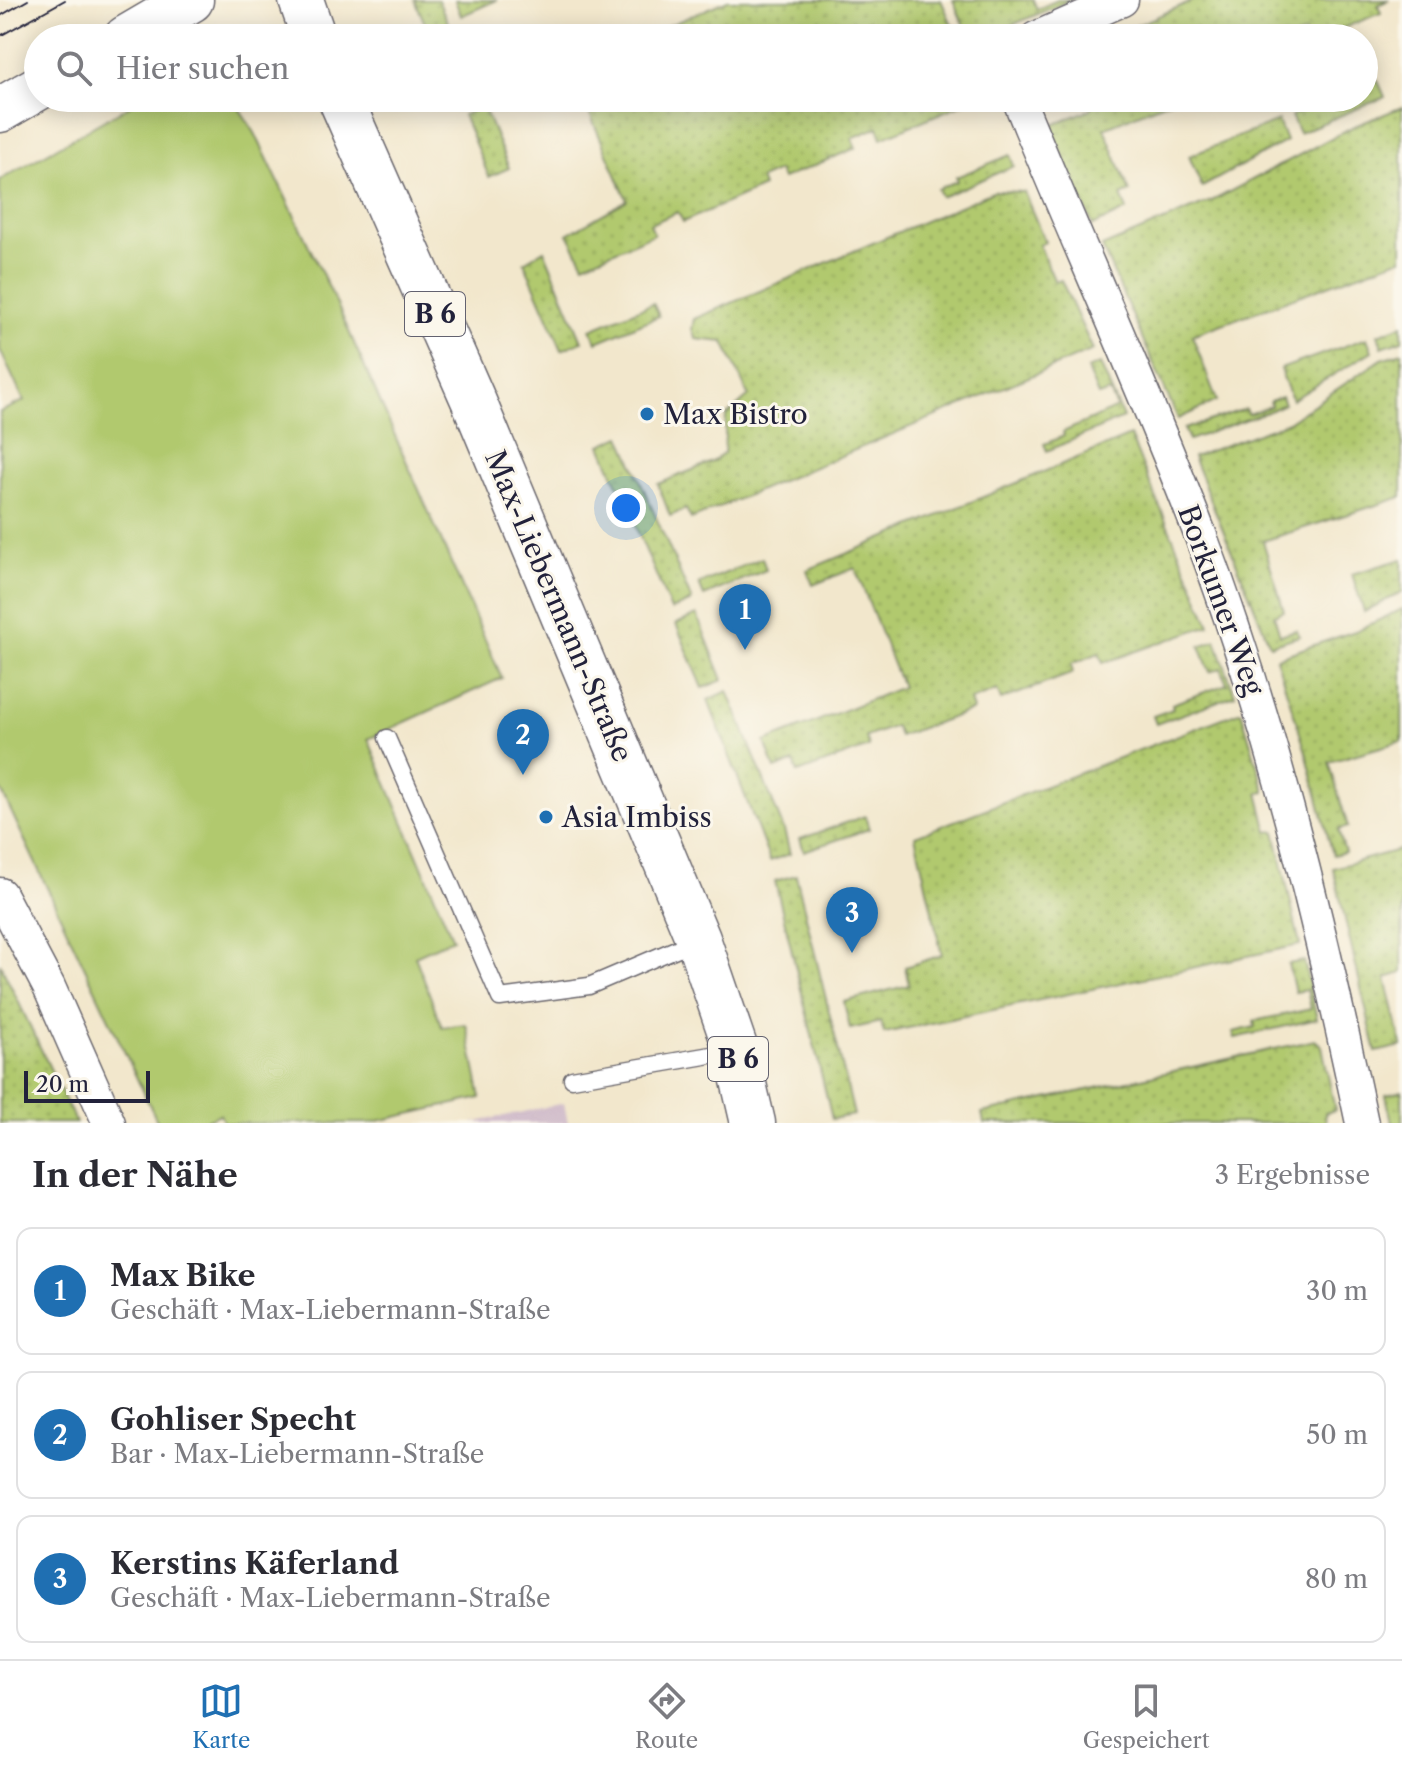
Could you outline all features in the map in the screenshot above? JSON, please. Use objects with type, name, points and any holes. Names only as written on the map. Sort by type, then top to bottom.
[{"type":"main road","points":[[150,24],[191,0]]},
{"type":"main road","points":[[301,0],[309,24]]},
{"type":"main road","points":[[0,110],[24,96]]},
{"type":"main road","name":"Max-Liebermann-Straße","points":[[346,112],[474,402],[698,939],[736,1050],[752,1123]]},
{"type":"street","points":[[1068,24],[1122,0]]},
{"type":"street","name":"Borkumer Weg","points":[[1024,112],[1200,534],[1260,710],[1306,883],[1362,1123]]},
{"type":"street","points":[[0,894],[49,987],[109,1123]]},
{"type":"lane","points":[[387,738],[500,998],[589,986],[698,939]]},
{"type":"lane","points":[[572,1079],[736,1050]]},
{"type":"shaded area","points":[[564,1103],[568,1123],[472,1123]]},
{"type":"green space","points":[[415,0],[438,0],[449,24],[425,24]]},
{"type":"green space","points":[[455,0],[497,0],[461,16]]},
{"type":"green space","points":[[728,0],[941,0],[952,24],[672,24]]},
{"type":"green space","points":[[953,0],[1033,0],[1037,9],[1058,0],[1071,0],[1014,24],[963,24]]},
{"type":"green space","points":[[1194,0],[1389,0],[1378,5],[1381,13],[1353,24],[1140,24]]},
{"type":"green space","points":[[1378,81],[1385,97],[1378,100]]},
{"type":"green space","points":[[1402,107],[1402,258],[1192,335],[1217,401],[1178,419],[1102,247],[1216,199],[1352,127]]},
{"type":"green space","points":[[119,112],[242,112],[255,133],[339,309],[502,678],[368,739],[453,939],[415,956],[442,1027],[466,1024],[481,1098],[369,1123],[224,1123],[220,1114],[199,1123],[158,1123],[0,788],[0,412],[24,401],[0,350],[0,180]]},
{"type":"green space","points":[[486,112],[509,168],[489,177],[463,115]]},
{"type":"green space","points":[[589,112],[943,112],[882,138],[878,127],[852,138],[856,148],[782,179],[778,171],[760,179],[763,187],[683,222],[678,212],[650,224],[654,234],[584,264],[568,234],[627,200]]},
{"type":"green space","points":[[1084,112],[1142,112],[1104,128],[1130,192],[1121,196],[1127,210],[1093,226],[1052,130],[1053,125]]},
{"type":"green space","points":[[1301,112],[1349,112],[1299,133],[1291,116]]},
{"type":"green space","points":[[1278,121],[1286,141],[1202,187],[1189,156]]},
{"type":"green space","points":[[1010,155],[1014,166],[941,197],[937,189],[957,181],[956,177]]},
{"type":"green space","points":[[995,191],[1024,192],[1045,242],[1039,245],[1055,282],[1061,280],[1093,350],[691,519],[686,509],[670,516],[658,484],[712,462],[724,453],[726,416],[749,396],[724,342],[696,339],[692,329],[694,319]]},
{"type":"green space","points":[[544,250],[582,341],[562,350],[524,262]]},
{"type":"green space","points":[[653,303],[659,316],[597,342],[591,329]]},
{"type":"green space","points":[[1402,325],[1402,340],[1382,347],[1378,334]]},
{"type":"green space","points":[[1367,338],[1372,351],[1292,400],[1280,369]]},
{"type":"green space","points":[[1402,352],[1402,497],[1263,541],[1284,611],[1274,615],[1280,635],[1296,630],[1300,636],[1270,645],[1193,457],[1288,422],[1382,359]]},
{"type":"green space","points":[[1100,364],[1123,418],[1047,451],[1044,444],[1064,436],[1063,432],[1117,408],[1110,392],[1098,396],[1087,369]]},
{"type":"green space","points":[[1281,397],[1284,404],[1272,410],[1189,440],[1184,429],[1245,409],[1248,414],[1271,406],[1270,401]]},
{"type":"green space","points":[[621,436],[692,601],[671,610],[601,445]]},
{"type":"green space","points":[[1130,436],[1210,625],[1103,663],[1099,653],[1071,664],[1073,673],[1001,700],[997,690],[970,700],[973,710],[899,736],[895,726],[866,737],[869,747],[798,773],[794,762],[775,769],[765,742],[902,687],[855,568],[813,585],[807,570]]},
{"type":"green space","points":[[762,558],[766,570],[704,596],[699,584]]},
{"type":"green space","points":[[1402,559],[1402,592],[1364,612],[1352,574]]},
{"type":"green space","points":[[1402,609],[1402,741],[1329,762],[1348,827],[1338,830],[1345,852],[1333,855],[1306,752],[1276,658],[1358,630]]},
{"type":"green space","points":[[697,615],[723,680],[703,688],[676,624]]},
{"type":"green space","points":[[1216,640],[1235,695],[1156,724],[1153,716],[1173,709],[1172,704],[1227,684],[1221,668],[1210,672],[1200,646]]},
{"type":"green space","points":[[728,691],[784,830],[790,854],[770,861],[708,700]]},
{"type":"green space","points":[[1241,711],[1265,791],[1258,793],[1268,832],[1275,831],[1300,945],[884,1033],[881,1022],[850,1029],[844,1002],[909,985],[905,967],[942,955],[915,836]]},
{"type":"green space","points":[[865,816],[869,829],[804,851],[800,839]]},
{"type":"green space","points":[[1402,849],[1402,973],[1386,978],[1402,1046],[1376,1052],[1333,868]]},
{"type":"green space","points":[[796,875],[854,1115],[832,1119],[775,881]]},
{"type":"green space","points":[[1304,961],[1317,1019],[1235,1038],[1233,1032],[1255,1027],[1254,1021],[1311,1009],[1307,990],[1295,992],[1288,964]]},
{"type":"green space","points":[[0,963],[76,1123],[0,1123]]},
{"type":"green space","points":[[1315,1040],[1322,1046],[1335,1110],[1325,1113],[1326,1123],[984,1123],[982,1113]]},
{"type":"green space","points":[[1402,1091],[1402,1123],[1392,1123],[1386,1095]]},
{"type":"tram line","points":[[0,16],[28,0]]},
{"type":"tram line","points":[[0,36],[65,0]]},
{"type":"place","name":"Max Bistro","points":[[647,414]]},
{"type":"place","name":"Max Bike","points":[[745,650]]},
{"type":"place","name":"Gohliser Specht","points":[[523,775]]},
{"type":"place","name":"Asia Imbiss","points":[[546,817]]},
{"type":"place","name":"Kerstins Käferland","points":[[852,953]]}]
